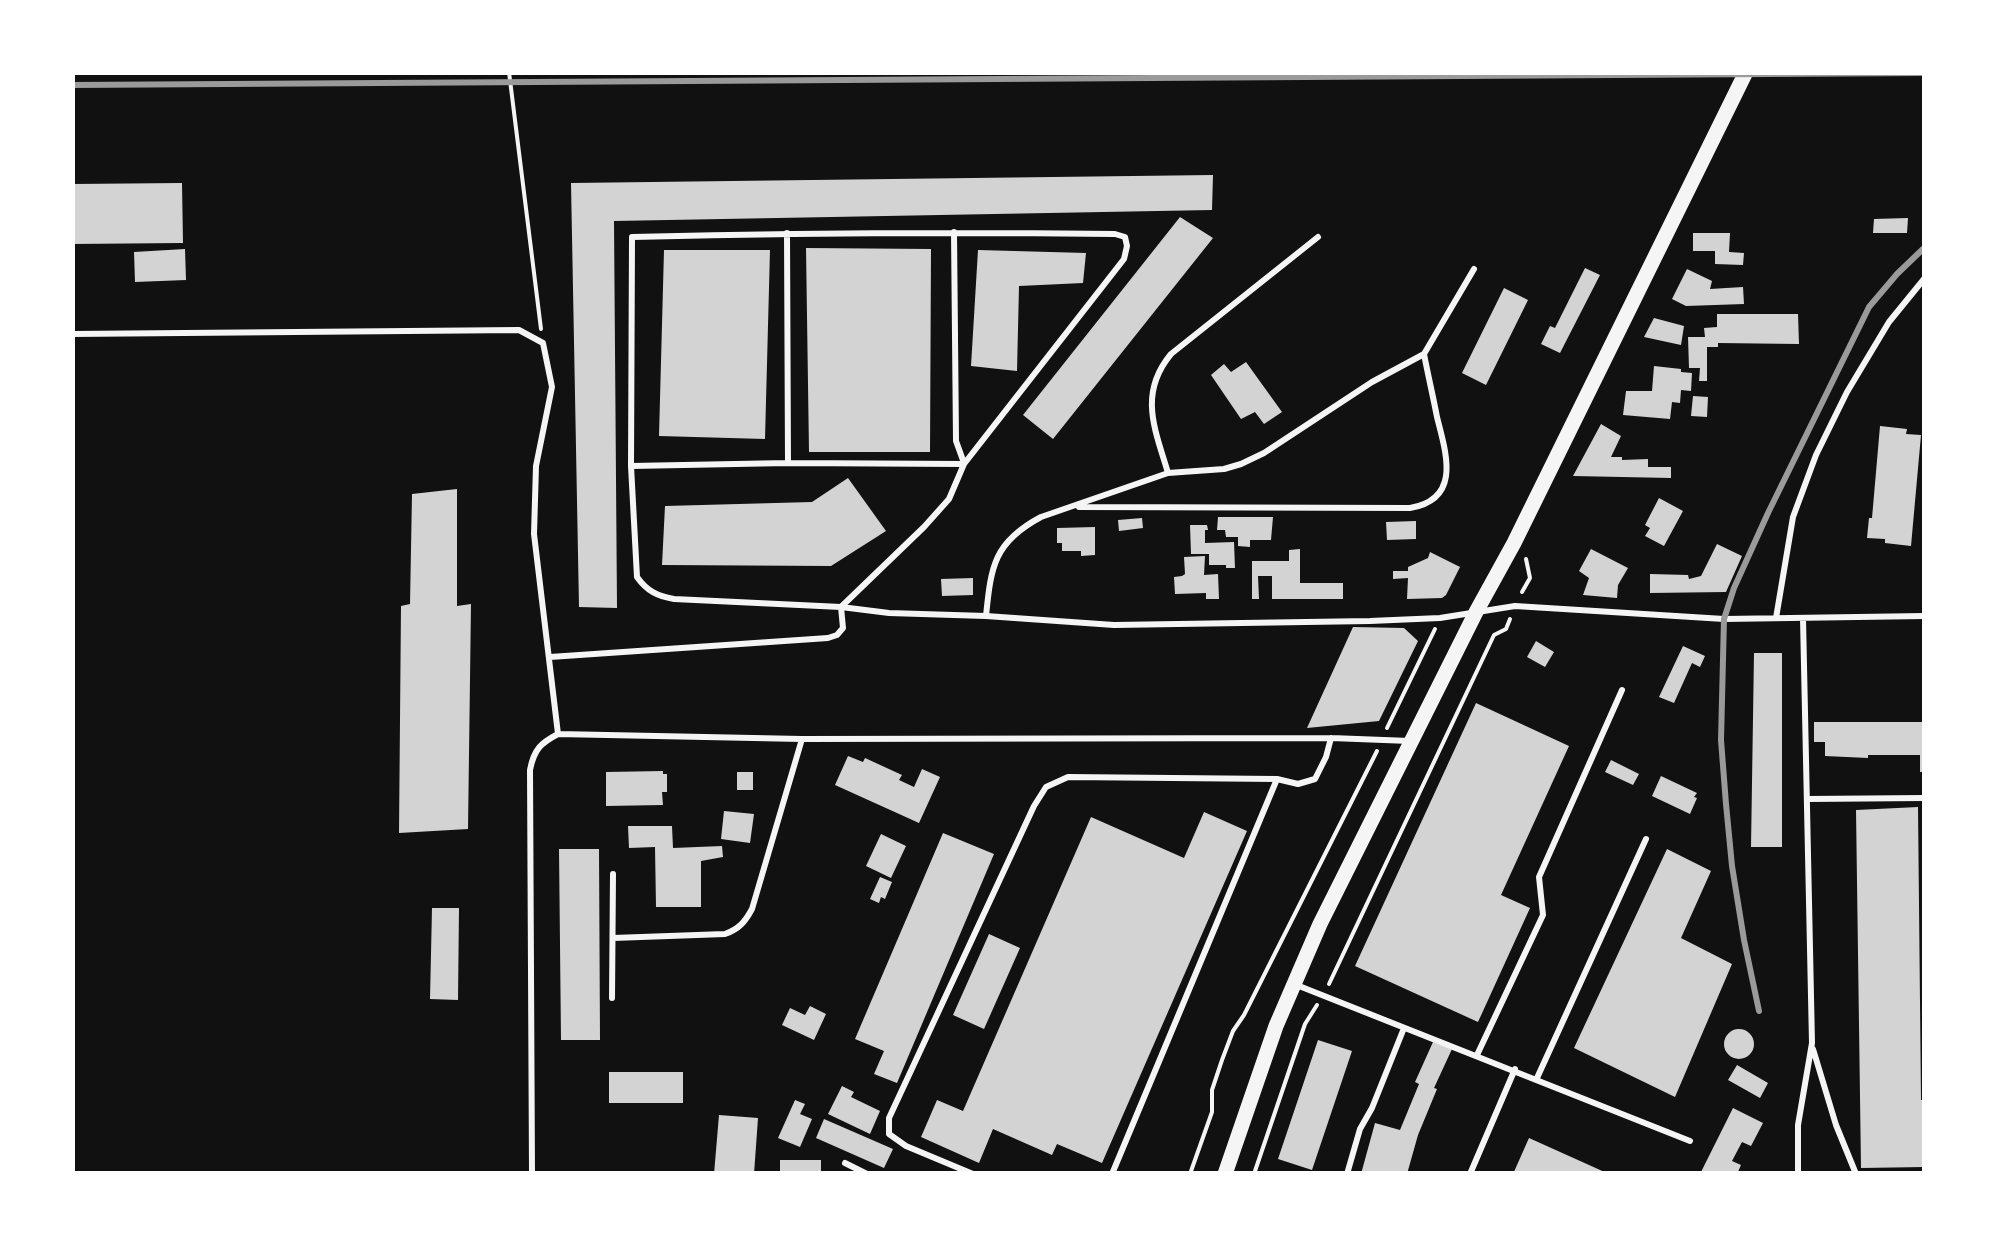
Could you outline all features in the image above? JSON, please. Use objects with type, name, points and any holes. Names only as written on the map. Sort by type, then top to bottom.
[{"type":"main road","points":[[1225,1174],[1258,1074],[1320,924],[1476,612],[1520,546],[1746,72]]},
{"type":"lane","points":[[954,232],[956,441],[964,464]]},
{"type":"lane","points":[[841,607],[949,498],[964,464],[1124,259],[1124,237],[954,232],[632,237],[631,466],[637,577],[646,589],[660,596],[1114,624],[1370,622],[1440,618],[1515,606],[1724,618],[1924,616]]},
{"type":"lane","points":[[787,233],[788,463]]},
{"type":"lane","points":[[1168,473],[1151,409],[1153,386],[1163,363],[1318,237]]},
{"type":"lane","points":[[986,616],[990,574],[1006,543],[1028,523],[1168,473],[1224,469],[1252,460],[1372,382],[1424,354],[1474,269]]},
{"type":"lane","points":[[1776,618],[1793,518],[1816,455],[1847,392],[1889,322],[1924,278]]},
{"type":"lane","points":[[72,334],[519,330],[543,343],[552,387],[536,466],[534,534],[558,734]]},
{"type":"lane","points":[[1070,507],[1410,508],[1427,504],[1445,484],[1448,464],[1424,354]]},
{"type":"lane","points":[[631,466],[964,464]]},
{"type":"lane","points":[[550,657],[828,638],[843,628],[841,607]]},
{"type":"lane","points":[[1798,1174],[1798,1125],[1812,1043],[1803,618]]},
{"type":"lane","points":[[1478,1056],[1543,916],[1539,877],[1622,690]]},
{"type":"lane","points":[[532,1174],[530,770],[541,743],[558,734],[1331,738],[1411,742]]},
{"type":"lane","points":[[613,938],[725,934],[746,921],[802,738]]},
{"type":"lane","points":[[973,1174],[906,1146],[890,1134],[889,1118],[1007,862],[1046,787],[1068,776],[1276,780],[1298,784],[1315,779],[1331,738]]},
{"type":"lane","points":[[1112,1174],[1276,780]]},
{"type":"lane","points":[[1807,799],[1924,798]]},
{"type":"lane","points":[[1537,1078],[1646,840]]},
{"type":"lane","points":[[612,998],[613,874]]},
{"type":"lane","points":[[1293,983],[1690,1141]]},
{"type":"lane","points":[[1347,1174],[1360,1129],[1404,1028]]},
{"type":"lane","points":[[1812,1043],[1836,1125],[1856,1174]]},
{"type":"lane","points":[[1470,1174],[1515,1069]]},
{"type":"lane","points":[[845,1164],[867,1174]]},
{"type":"path","points":[[508,72],[543,343]]},
{"type":"path","points":[[1254,1174],[1305,1024],[1324,995],[1494,635],[1506,629],[1530,578],[1520,546]]},
{"type":"path","points":[[1190,1174],[1212,1112],[1212,1090],[1233,1031],[1288,930],[1440,618]]},
{"type":"building","points":[[1213,175],[1212,210],[614,221],[617,608],[579,607],[571,183]]},
{"type":"building","points":[[182,183],[183,243],[72,244],[72,184]]},
{"type":"building","points":[[1180,217],[1213,238],[1053,439],[1023,415]]},
{"type":"building","points":[[1908,218],[1907,233],[1873,233],[1874,219]]},
{"type":"building","points":[[1693,233],[1730,233],[1729,252],[1744,253],[1743,265],[1715,264],[1715,251],[1693,251]]},
{"type":"building","points":[[806,248],[931,249],[930,452],[809,452]]},
{"type":"building","points":[[185,249],[186,280],[135,282],[134,252]]},
{"type":"building","points":[[664,250],[770,250],[765,439],[659,436]]},
{"type":"building","points":[[978,250],[1086,253],[1083,283],[1019,286],[1017,371],[971,366]]},
{"type":"building","points":[[1585,268],[1600,275],[1560,353],[1541,344],[1550,326],[1555,328]]},
{"type":"building","points":[[1687,269],[1712,281],[1710,289],[1743,287],[1744,304],[1686,306],[1672,299]]},
{"type":"building","points":[[1504,288],[1528,300],[1486,385],[1462,373]]},
{"type":"building","points":[[1717,314],[1798,314],[1799,344],[1718,343],[1718,347],[1707,347],[1707,381],[1699,381],[1700,368],[1689,368],[1688,337],[1705,337],[1704,328],[1717,327]]},
{"type":"building","points":[[1654,318],[1684,326],[1681,345],[1644,337]]},
{"type":"building","points":[[1246,362],[1282,412],[1264,424],[1255,412],[1241,419],[1211,375],[1224,364],[1231,372]]},
{"type":"building","points":[[1654,366],[1692,373],[1691,391],[1681,390],[1680,403],[1672,402],[1670,419],[1623,415],[1626,391],[1652,391]]},
{"type":"building","points":[[1693,396],[1708,397],[1707,417],[1691,416]]},
{"type":"building","points":[[1601,424],[1621,436],[1611,457],[1648,459],[1648,467],[1671,467],[1671,478],[1573,476]]},
{"type":"building","points":[[1880,426],[1921,435],[1911,546],[1867,538]]},
{"type":"building","points":[[848,478],[886,531],[831,566],[662,565],[665,506],[812,502]]},
{"type":"building","points":[[457,489],[457,606],[471,604],[468,829],[399,833],[401,606],[410,604],[412,494]]},
{"type":"building","points":[[1659,498],[1683,511],[1664,546],[1645,536],[1650,528],[1645,525]]},
{"type":"building","points":[[1218,517],[1273,517],[1271,540],[1250,540],[1250,547],[1238,546],[1238,537],[1226,537],[1225,530],[1217,530]]},
{"type":"building","points":[[1142,518],[1143,528],[1119,531],[1118,520]]},
{"type":"building","points":[[1416,521],[1416,539],[1387,540],[1386,522]]},
{"type":"building","points":[[1190,525],[1207,525],[1205,543],[1234,542],[1235,568],[1209,565],[1209,554],[1191,554]]},
{"type":"building","points":[[1095,527],[1095,555],[1062,551],[1062,543],[1057,543],[1057,528]]},
{"type":"building","points":[[1717,544],[1742,556],[1726,592],[1650,593],[1650,574],[1688,575],[1689,579],[1701,576]]},
{"type":"building","points":[[1300,549],[1300,583],[1343,583],[1343,599],[1272,599],[1272,576],[1258,576],[1259,599],[1252,599],[1252,561],[1289,561],[1289,550]]},
{"type":"building","points":[[1591,549],[1628,568],[1618,585],[1617,598],[1583,595],[1589,578],[1579,571]]},
{"type":"building","points":[[1430,552],[1460,567],[1442,598],[1407,599],[1408,578],[1393,579],[1393,571],[1408,571],[1408,567],[1428,558]]},
{"type":"building","points":[[1205,556],[1204,575],[1218,574],[1219,599],[1206,599],[1206,593],[1175,594],[1174,577],[1185,574],[1184,557]]},
{"type":"building","points":[[973,578],[973,595],[942,596],[941,579]]},
{"type":"building","points":[[1353,627],[1404,628],[1418,641],[1379,721],[1307,728]]},
{"type":"building","points":[[1536,641],[1554,652],[1545,667],[1527,657]]},
{"type":"building","points":[[1683,646],[1705,656],[1700,667],[1692,663],[1674,703],[1659,697]]},
{"type":"building","points":[[1754,653],[1782,653],[1782,847],[1751,847]]},
{"type":"building","points":[[1476,703],[1569,746],[1501,895],[1530,908],[1478,1022],[1355,966]]},
{"type":"building","points":[[1814,722],[1924,722],[1924,772],[1920,772],[1920,755],[1825,756],[1825,742],[1814,742]]},
{"type":"building","points":[[848,756],[863,762],[865,758],[902,775],[899,780],[914,787],[922,769],[940,777],[919,823],[835,785]]},
{"type":"building","points":[[1611,760],[1639,774],[1633,785],[1605,772]]},
{"type":"building","points":[[606,772],[667,774],[667,792],[662,792],[663,805],[606,806]]},
{"type":"building","points":[[737,772],[753,772],[753,790],[737,790]]},
{"type":"building","points":[[1661,776],[1697,793],[1690,814],[1652,796]]},
{"type":"building","points":[[1918,807],[1924,1167],[1861,1168],[1856,810]]},
{"type":"building","points":[[724,811],[754,814],[750,843],[721,839]]},
{"type":"building","points":[[1204,812],[1247,831],[1102,1163],[1057,1144],[1052,1155],[993,1129],[979,1163],[921,1137],[937,1100],[963,1111],[1091,817],[1184,858]]},
{"type":"building","points":[[628,826],[672,826],[673,848],[722,846],[723,857],[701,861],[701,907],[656,907],[655,847],[629,848]]},
{"type":"building","points":[[943,833],[994,854],[897,1083],[874,1074],[884,1051],[855,1039]]},
{"type":"building","points":[[881,834],[906,846],[891,878],[866,866]]},
{"type":"building","points":[[559,849],[599,849],[600,1040],[561,1040]]},
{"type":"building","points":[[1667,849],[1711,871],[1681,938],[1732,964],[1675,1097],[1574,1048]]},
{"type":"building","points":[[880,877],[892,882],[879,903],[870,899]]},
{"type":"building","points":[[432,908],[459,908],[458,1000],[430,999]]},
{"type":"building","points":[[989,934],[1020,948],[984,1029],[953,1015]]},
{"type":"building","points":[[810,1006],[826,1014],[814,1040],[782,1025],[790,1008],[805,1015]]},
{"type":"building","points":[[1739,1029],[1750,1033],[1754,1044],[1750,1055],[1739,1059],[1728,1055],[1724,1044],[1728,1033]]},
{"type":"building","points":[[1318,1040],[1352,1051],[1312,1170],[1278,1159]]},
{"type":"building","points":[[1433,1042],[1452,1049],[1434,1088],[1437,1089],[1407,1174],[1361,1174],[1375,1123],[1400,1130]]},
{"type":"building","points":[[1737,1065],[1768,1083],[1760,1098],[1728,1080]]},
{"type":"building","points":[[609,1072],[683,1072],[683,1103],[609,1103]]},
{"type":"building","points":[[842,1086],[854,1092],[851,1097],[880,1111],[870,1134],[828,1114]]},
{"type":"building","points":[[795,1100],[805,1104],[800,1114],[812,1119],[800,1147],[778,1138]]},
{"type":"building","points":[[1733,1108],[1763,1123],[1751,1146],[1742,1142],[1732,1161],[1741,1165],[1737,1174],[1700,1174]]},
{"type":"building","points":[[719,1115],[758,1118],[754,1174],[714,1174]]},
{"type":"building","points":[[824,1119],[893,1149],[884,1168],[816,1138]]},
{"type":"building","points":[[1529,1138],[1609,1174],[1513,1174]]},
{"type":"building","points":[[780,1160],[821,1160],[821,1174],[780,1174]]},
{"type":"railway","points":[[72,85],[1924,73]]},
{"type":"railway","points":[[1759,1011],[1732,866],[1726,804],[1721,740],[1724,619],[1768,513],[1869,307],[1924,248]]}]
